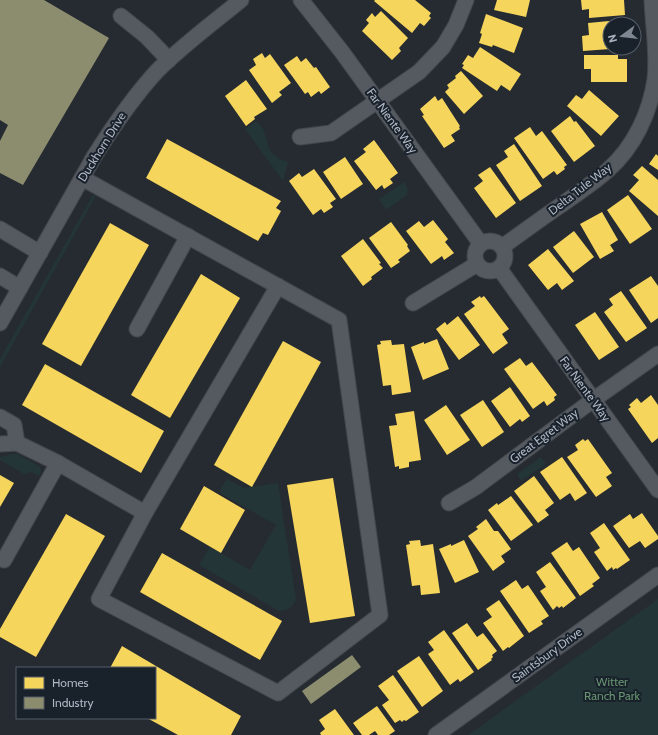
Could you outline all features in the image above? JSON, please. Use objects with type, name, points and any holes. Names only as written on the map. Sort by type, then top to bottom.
[{"type":"street","name":"Duckhorn Drive","points":[[0,323],[82,178],[111,129],[128,105],[158,71],[190,40],[241,0]]},
{"type":"street","name":"Far Niente Way","points":[[301,0],[378,101],[481,244]]},
{"type":"street","points":[[300,137],[331,133],[419,72],[443,47],[456,26],[466,0]]},
{"type":"street","name":"Delta Tule Way","points":[[502,247],[609,169],[636,136],[644,120],[652,96],[655,78],[656,61],[652,0]]},
{"type":"street","points":[[121,16],[147,37],[169,60]]},
{"type":"street","points":[[82,178],[188,236],[278,286],[339,320],[380,616],[278,694],[99,599],[145,513],[278,286]]},
{"type":"street","points":[[0,230],[40,253]]},
{"type":"street","points":[[137,329],[188,236]]},
{"type":"street","points":[[492,241],[502,247],[505,258],[499,268],[486,270],[477,264],[475,253],[481,244],[492,241]]},
{"type":"street","points":[[413,303],[477,264]]},
{"type":"street","name":"Far Niente Way","points":[[499,268],[658,490]]},
{"type":"street","points":[[0,276],[20,288]]},
{"type":"street","name":"Great Egret Way","points":[[449,503],[476,487],[593,400],[658,354]]},
{"type":"street","points":[[0,417],[14,425],[17,443]]},
{"type":"street","points":[[0,444],[17,443],[58,463],[145,513]]},
{"type":"street","points":[[4,560],[58,463]]},
{"type":"street","name":"Saintsbury Drive","points":[[436,735],[658,575]]},
{"type":"green space","points":[[256,121],[264,130],[270,149],[274,155],[288,162],[283,181],[245,129]]},
{"type":"green space","points":[[404,182],[408,188],[407,195],[386,210],[379,199]]},
{"type":"green space","points":[[93,195],[96,196],[0,367],[0,359]]},
{"type":"green space","points":[[17,454],[39,466],[41,469],[40,476],[31,472],[24,474],[0,460],[0,457]]},
{"type":"green space","points":[[541,457],[546,464],[521,481],[517,474]]},
{"type":"green space","points":[[227,479],[244,488],[278,483],[296,599],[292,606],[285,610],[279,611],[199,565],[210,547],[250,570],[276,525],[220,493],[221,488]]},
{"type":"green space","name":"Witter Ranch Park","points":[[658,599],[658,735],[468,735]]},
{"type":"building: Homes","points":[[415,0],[431,13],[429,16],[431,18],[424,26],[420,23],[412,33],[374,1]]},
{"type":"building: Homes","points":[[497,0],[530,0],[526,17],[494,10]]},
{"type":"building: Homes","points":[[581,0],[624,0],[625,15],[589,18],[589,9],[582,10]]},
{"type":"building: Homes","points":[[381,11],[408,38],[399,48],[401,51],[392,60],[362,31],[369,23],[366,20],[372,13],[375,17]]},
{"type":"building: Homes","points":[[486,14],[523,28],[514,53],[493,45],[492,47],[479,43],[482,34],[480,33]]},
{"type":"building: Homes","points":[[602,22],[602,50],[583,51],[582,36],[589,35],[588,23]]},
{"type":"building: Homes","points":[[480,47],[521,74],[510,91],[501,85],[497,91],[462,68],[464,65],[462,64],[468,55],[473,58]]},
{"type":"building: Homes","points":[[262,53],[265,58],[270,54],[291,83],[279,92],[282,95],[272,103],[249,70],[256,65],[253,59]]},
{"type":"building: Homes","points":[[584,55],[618,56],[618,59],[627,59],[627,82],[591,82],[591,69],[584,69]]},
{"type":"building: Homes","points":[[297,56],[301,62],[306,58],[314,68],[316,67],[330,87],[321,94],[319,91],[311,97],[308,92],[305,94],[284,65]]},
{"type":"building: Homes","points":[[461,71],[483,96],[464,114],[445,92],[449,88],[447,85],[456,78],[455,76]]},
{"type":"building: Homes","points":[[246,80],[267,109],[254,117],[255,119],[246,126],[225,96]]},
{"type":"building: Homes","points":[[589,90],[619,116],[601,136],[567,106],[576,95],[582,99]]},
{"type":"building: Homes","points":[[435,96],[438,101],[442,98],[460,126],[460,129],[451,135],[455,141],[444,148],[422,116],[424,115],[420,109]]},
{"type":"building: Homes","points":[[570,116],[574,122],[576,121],[595,146],[574,162],[551,131]]},
{"type":"building: Homes","points":[[530,127],[536,136],[542,131],[567,165],[564,167],[565,169],[557,175],[554,171],[543,179],[514,138]]},
{"type":"building: Homes","points":[[167,139],[281,201],[276,208],[281,211],[268,235],[263,233],[258,241],[146,178]]},
{"type":"building: Homes","points":[[374,140],[398,173],[390,179],[393,183],[384,189],[382,185],[376,190],[354,161],[366,152],[363,149]]},
{"type":"building: Homes","points":[[514,144],[542,186],[520,201],[496,165],[508,157],[504,151]]},
{"type":"building: Homes","points":[[656,154],[658,156],[658,170],[649,164]]},
{"type":"building: Homes","points":[[345,157],[363,184],[341,199],[323,172]]},
{"type":"building: Homes","points":[[642,166],[658,180],[658,216],[629,191],[639,180],[633,175]]},
{"type":"building: Homes","points":[[490,167],[516,203],[496,218],[474,188],[483,181],[478,175]]},
{"type":"building: Homes","points":[[314,169],[336,199],[330,203],[333,207],[324,213],[321,209],[313,215],[289,181],[299,173],[302,177]]},
{"type":"building: Homes","points":[[628,195],[652,229],[630,244],[607,210]]},
{"type":"building: Homes","points":[[602,212],[618,240],[610,245],[614,251],[600,259],[580,224]]},
{"type":"building: Homes","points":[[433,220],[448,239],[445,242],[454,253],[444,260],[442,256],[431,264],[406,231],[419,221],[424,227]]},
{"type":"building: Homes","points":[[391,222],[408,245],[407,246],[410,251],[398,260],[400,262],[391,268],[369,238]]},
{"type":"building: Homes","points":[[110,223],[149,245],[81,366],[42,344]]},
{"type":"building: Homes","points":[[574,231],[594,257],[573,273],[553,247]]},
{"type":"building: Homes","points":[[363,239],[383,268],[371,277],[372,279],[363,286],[341,256]]},
{"type":"building: Homes","points":[[548,249],[574,281],[562,290],[557,283],[548,290],[528,265]]},
{"type":"building: Homes","points":[[201,274],[240,298],[170,418],[131,395]]},
{"type":"building: Homes","points":[[651,276],[658,286],[658,318],[651,323],[629,290]]},
{"type":"building: Homes","points":[[621,291],[647,328],[626,342],[604,312],[613,305],[609,299]]},
{"type":"building: Homes","points":[[480,296],[481,298],[484,296],[509,329],[502,334],[508,343],[493,354],[464,314],[475,306],[471,302]]},
{"type":"building: Homes","points":[[595,312],[619,347],[599,360],[575,325]]},
{"type":"building: Homes","points":[[458,316],[480,345],[459,360],[436,329],[445,322],[447,325]]},
{"type":"building: Homes","points":[[437,339],[449,369],[423,380],[411,347]]},
{"type":"building: Homes","points":[[391,340],[392,345],[404,344],[411,392],[392,395],[391,385],[383,386],[377,345],[381,344],[380,341]]},
{"type":"building: Homes","points":[[283,341],[321,362],[252,487],[214,465]]},
{"type":"building: Homes","points":[[520,358],[526,366],[532,362],[557,395],[554,397],[555,400],[547,406],[544,401],[533,409],[504,369]]},
{"type":"building: Homes","points":[[45,364],[164,431],[141,473],[22,405]]},
{"type":"building: Homes","points":[[510,387],[530,416],[522,422],[520,419],[510,427],[491,401]]},
{"type":"building: Homes","points":[[651,395],[658,405],[658,438],[652,443],[628,409],[631,407],[629,405],[637,398],[641,403]]},
{"type":"building: Homes","points":[[483,400],[504,432],[482,447],[460,415]]},
{"type":"building: Homes","points":[[446,405],[470,440],[447,455],[424,420]]},
{"type":"building: Homes","points":[[414,411],[421,460],[409,462],[409,467],[399,469],[399,466],[395,467],[389,426],[397,425],[395,414]]},
{"type":"building: Homes","points":[[583,439],[585,441],[588,439],[612,473],[606,477],[612,486],[596,497],[567,457],[578,450],[575,445]]},
{"type":"building: Homes","points":[[562,457],[587,493],[575,501],[570,493],[560,500],[540,472]]},
{"type":"building: Homes","points":[[0,475],[14,483],[0,507]]},
{"type":"building: Homes","points":[[534,476],[554,503],[545,510],[549,515],[538,523],[514,491]]},
{"type":"building: Homes","points":[[333,478],[355,616],[310,623],[287,485]]},
{"type":"building: Homes","points":[[204,486],[245,510],[221,553],[180,529]]},
{"type":"building: Homes","points":[[511,496],[533,525],[511,541],[488,510],[497,503],[498,505]]},
{"type":"building: Homes","points":[[642,513],[658,536],[658,539],[645,548],[640,541],[629,548],[613,526],[630,514],[633,519]]},
{"type":"building: Homes","points":[[66,514],[105,536],[36,657],[0,637],[0,629]]},
{"type":"building: Homes","points":[[486,519],[494,531],[498,531],[511,549],[501,556],[505,562],[493,571],[468,536],[478,529],[476,527]]},
{"type":"building: Homes","points":[[604,523],[630,560],[617,569],[616,568],[613,570],[612,567],[607,571],[594,552],[600,548],[590,533]]},
{"type":"building: Homes","points":[[420,540],[421,546],[433,544],[440,593],[421,595],[420,585],[412,586],[406,545],[410,544],[409,541]]},
{"type":"building: Homes","points":[[464,540],[479,572],[455,583],[439,549],[451,544],[451,546]]},
{"type":"building: Homes","points":[[567,542],[573,551],[579,547],[600,578],[592,584],[594,586],[580,596],[551,553]]},
{"type":"building: Homes","points":[[162,553],[282,621],[260,660],[140,592]]},
{"type":"building: Homes","points":[[550,562],[576,598],[563,608],[562,606],[559,608],[557,606],[553,610],[540,591],[546,587],[536,572]]},
{"type":"building: Homes","points":[[516,580],[522,589],[528,585],[549,616],[541,621],[543,624],[529,633],[500,591]]},
{"type":"building: Homes","points":[[499,600],[524,636],[503,651],[483,623],[492,617],[486,609]]},
{"type":"building: Homes","points":[[467,623],[477,637],[483,633],[497,651],[492,655],[492,660],[478,670],[452,633]]},
{"type":"building: Homes","points":[[444,630],[474,672],[460,682],[458,679],[450,685],[428,654],[434,650],[428,642]]},
{"type":"building: Homes","points":[[122,646],[241,716],[231,735],[178,735],[149,719],[156,719],[156,667],[111,667]]},
{"type":"building: Homes","points":[[419,656],[443,691],[422,707],[397,671]]},
{"type":"building: Homes","points":[[393,675],[419,712],[406,721],[404,720],[402,722],[400,720],[395,723],[382,705],[389,700],[378,686]]},
{"type":"building: Homes","points":[[377,706],[395,731],[389,735],[378,735],[375,731],[369,735],[362,735],[353,723]]},
{"type":"building: Homes","points":[[335,709],[354,735],[321,735],[320,733],[325,729],[319,720]]},
{"type":"building: Industry","points":[[0,0],[44,0],[109,38],[23,185],[0,173],[0,141],[8,125],[0,120]]},
{"type":"building: Industry","points":[[352,655],[361,667],[311,704],[302,691]]}]
